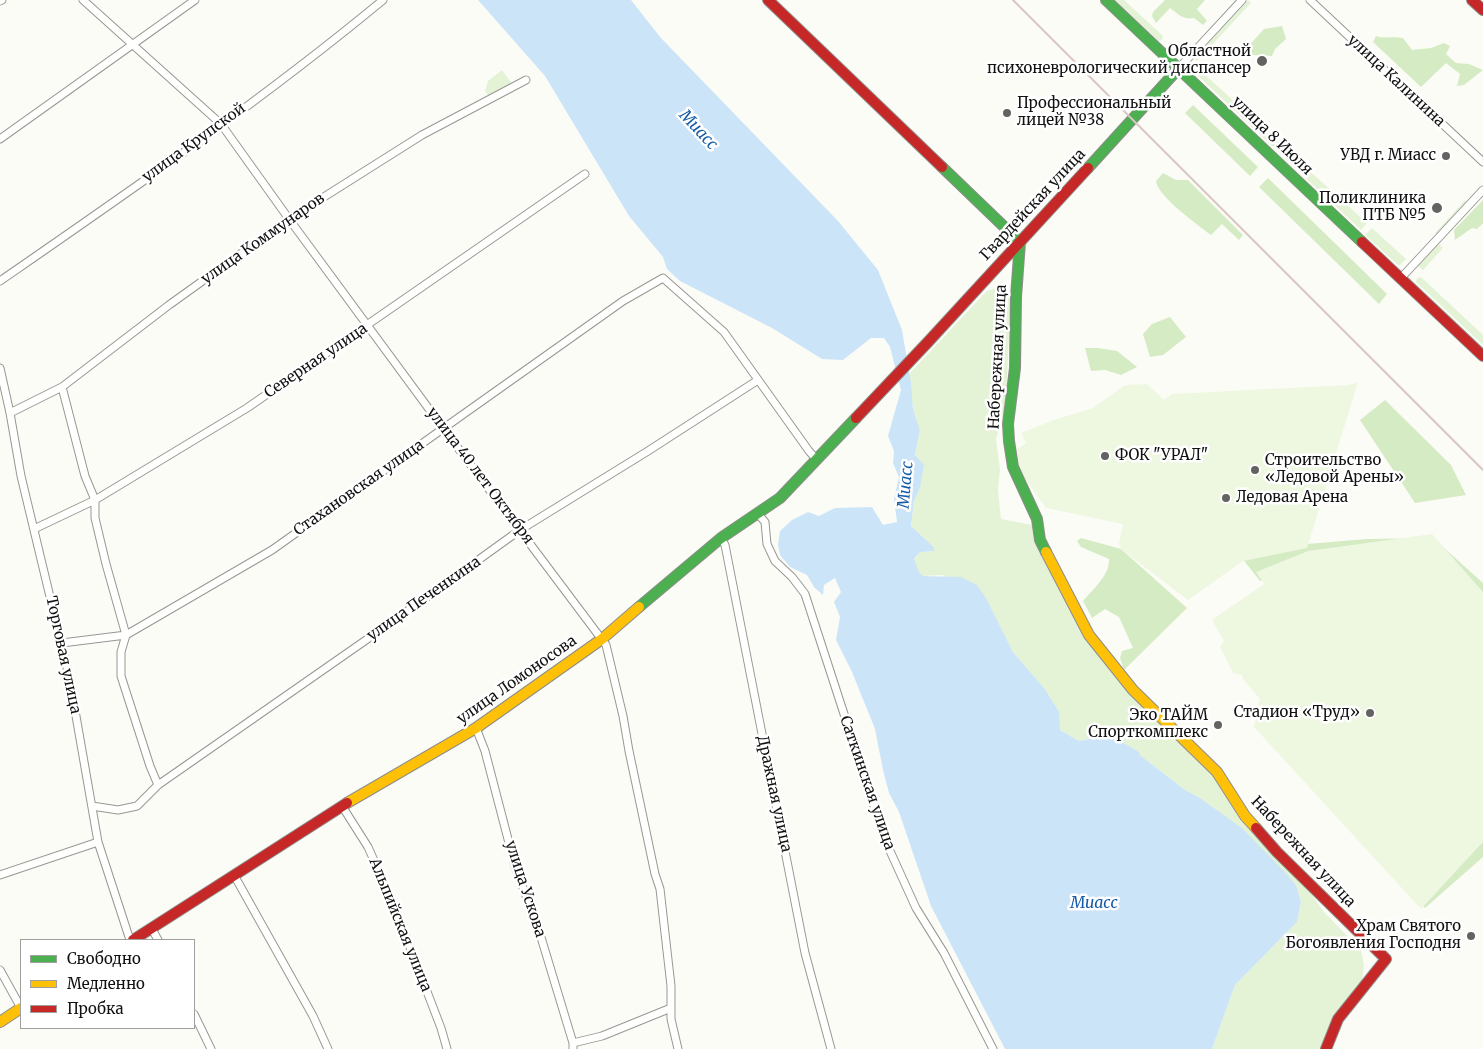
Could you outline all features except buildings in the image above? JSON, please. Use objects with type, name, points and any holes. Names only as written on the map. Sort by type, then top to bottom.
[{"type":"street","name":"улица 40 лет Октября","points":[[83,0],[221,124],[443,428],[606,645],[623,716],[655,874],[660,889],[671,986],[671,1018],[678,1049]]},
{"type":"street","points":[[0,140],[195,0]]},
{"type":"street","name":"улица Крупской","points":[[0,281],[99,212],[324,49],[382,0]]},
{"type":"street","points":[[768,0],[1020,242]]},
{"type":"street","name":"улица 8 Июля","points":[[1106,0],[1483,356]]},
{"type":"street","name":"Гвардейская улица","points":[[879,394],[1242,0]]},
{"type":"street","name":"улица Калинина","points":[[1310,0],[1483,162]]},
{"type":"street","points":[[1472,0],[1483,10]]},
{"type":"street","name":"улица Коммунаров","points":[[10,413],[62,387],[169,305],[289,219],[422,135],[526,80]]},
{"type":"street","name":"Северная улица","points":[[34,529],[95,500],[247,408],[585,174]]},
{"type":"street","points":[[1401,278],[1483,190]]},
{"type":"street","name":"Набережная улица","points":[[1020,242],[1016,297],[1015,368],[1008,424],[1009,441],[1013,467],[1037,519],[1040,540],[1064,589],[1089,635],[1133,690],[1217,772],[1245,816],[1278,852],[1386,959],[1338,1019],[1326,1049]]},
{"type":"street","name":"Стахановская улица","points":[[62,643],[126,635],[272,550],[623,301],[663,278],[724,332],[758,380]]},
{"type":"street","name":"Торговая улица","points":[[0,368],[21,476],[62,643],[98,842],[131,939]]},
{"type":"street","points":[[758,380],[817,460]]},
{"type":"street","name":"улица Печенкина","points":[[92,806],[118,810],[137,806],[158,785],[520,530],[758,380]]},
{"type":"street","points":[[62,387],[85,476],[95,500],[95,518],[126,635],[121,652],[122,676],[150,766],[158,785]]},
{"type":"street","name":"улица Ломоносова","points":[[133,939],[152,929],[342,806],[476,728],[602,639],[721,538],[780,498],[879,394]]},
{"type":"street","name":"Саткинская улица","points":[[758,514],[765,522],[767,544],[775,561],[792,577],[805,594],[884,840],[916,908],[944,953],[993,1049]]},
{"type":"street","name":"Дражная улица","points":[[721,538],[725,545],[805,953],[831,1049]]},
{"type":"street","name":"улица Ускова","points":[[476,728],[485,751],[515,866],[540,934],[573,1046]]},
{"type":"street","name":"Альпийская улица","points":[[342,806],[368,847],[393,902],[441,1028],[447,1049]]},
{"type":"street","points":[[0,875],[98,842]]},
{"type":"street","points":[[234,875],[313,1016],[328,1049]]},
{"type":"street","points":[[152,929],[157,939]]},
{"type":"street","points":[[0,970],[20,1006]]},
{"type":"street","points":[[573,1046],[671,1008]]},
{"type":"street","points":[[0,1022],[20,1009]]},
{"type":"street","points":[[195,1016],[211,1049]]},
{"type":"green space","points":[[1115,0],[1124,0],[1163,36],[1162,40],[1159,41]]},
{"type":"green space","points":[[1165,0],[1205,0],[1197,9],[1207,21],[1203,25],[1194,18],[1181,16],[1170,8],[1156,23],[1152,16],[1153,12]]},
{"type":"green space","points":[[1248,0],[1251,3],[1197,61],[1194,58]]},
{"type":"green space","points":[[1282,26],[1286,39],[1275,49],[1272,56],[1253,55],[1245,50],[1264,29]]},
{"type":"green space","points":[[1376,36],[1403,38],[1412,50],[1431,48],[1444,43],[1450,46],[1446,54],[1456,63],[1469,64],[1483,70],[1464,85],[1457,86],[1460,74],[1446,63],[1421,87],[1373,42]]},
{"type":"green space","points":[[1192,63],[1299,160],[1293,166],[1191,69]]},
{"type":"green space","points":[[502,70],[513,85],[489,97],[485,91],[488,81]]},
{"type":"green space","points":[[1193,105],[1258,167],[1250,176],[1185,113]]},
{"type":"green space","points":[[1303,165],[1367,223],[1361,230],[1298,171]]},
{"type":"green space","points":[[1163,173],[1176,180],[1188,180],[1243,235],[1239,240],[1222,224],[1211,235],[1179,210],[1158,188],[1156,181]]},
{"type":"green space","points":[[1268,178],[1387,294],[1379,304],[1259,187]]},
{"type":"green space","points":[[1465,200],[1466,202],[1436,234],[1435,233]]},
{"type":"green space","points":[[1483,200],[1483,223],[1477,229],[1472,228],[1455,240],[1454,230]]},
{"type":"green space","points":[[1372,228],[1406,259],[1399,266],[1365,235]]},
{"type":"green space","points":[[1438,243],[1443,248],[1423,270],[1417,265]]},
{"type":"green space","points":[[1421,277],[1483,335],[1483,345],[1416,282],[1417,278]]},
{"type":"green space","points":[[994,289],[1006,292],[1010,299],[1006,399],[996,439],[1000,470],[998,490],[1001,519],[1032,525],[1034,542],[1085,637],[1213,776],[1239,819],[1302,881],[1324,912],[1361,950],[1364,965],[1362,980],[1333,1016],[1322,1049],[1212,1049],[1235,985],[1297,922],[1301,902],[1296,885],[1200,798],[1185,790],[1140,755],[1139,752],[1097,737],[1079,741],[1060,730],[1044,688],[1013,652],[986,598],[943,575],[923,576],[919,572],[914,560],[920,552],[934,551],[934,547],[911,526],[914,501],[920,488],[915,456],[920,430],[913,409],[909,374],[987,291]]},
{"type":"green space","points":[[1170,317],[1186,337],[1163,355],[1150,357],[1143,334],[1152,324]]},
{"type":"green space","points":[[1085,348],[1117,351],[1137,367],[1121,375],[1105,370],[1091,371]]},
{"type":"green space","name":"Строительство «Ледовой Арены»","points":[[1358,382],[1307,548],[1243,561],[1188,600],[1121,549],[1119,544],[1123,524],[1046,508],[1016,466],[1019,463],[1017,449],[1026,443],[1021,433],[1093,408],[1125,385],[1147,384],[1164,400],[1172,394],[1349,385]]},
{"type":"green space","points":[[1385,400],[1451,465],[1466,495],[1415,503],[1360,420]]},
{"type":"green space","name":"Стадион «Труд»","points":[[1432,534],[1483,592],[1483,842],[1421,909],[1254,727],[1260,699],[1243,679],[1242,675],[1233,673],[1220,647],[1224,641],[1212,620],[1264,584],[1256,572],[1308,551]]},
{"type":"green space","points":[[1081,538],[1121,549],[1187,608],[1124,670],[1120,658],[1122,651],[1133,648],[1119,617],[1105,609],[1092,618],[1083,601],[1104,576],[1109,565],[1109,559],[1081,547],[1077,541]]},
{"type":"green space","points":[[1433,538],[1483,583],[1483,608],[1296,562],[1260,581],[1234,548],[1367,539]]},
{"type":"green space","points":[[1483,838],[1483,857],[1425,908],[1418,901]]},
{"type":"water","name":"Миасс","points":[[478,0],[631,0],[661,38],[838,221],[878,270],[902,330],[911,383],[913,409],[920,430],[915,455],[924,465],[920,488],[914,501],[911,526],[934,547],[934,551],[920,552],[914,559],[919,572],[923,576],[961,577],[977,585],[986,598],[1013,652],[1044,688],[1059,712],[1060,730],[1079,741],[1104,737],[1110,738],[1139,752],[1140,755],[1185,790],[1200,798],[1243,829],[1296,885],[1301,902],[1297,922],[1235,985],[1212,1049],[1005,1049],[931,906],[899,812],[889,793],[875,729],[852,672],[836,640],[840,617],[834,602],[841,592],[835,578],[824,585],[823,595],[814,587],[807,575],[790,567],[780,555],[778,545],[780,531],[792,520],[808,512],[819,516],[835,508],[872,507],[883,525],[897,522],[894,499],[899,477],[893,463],[894,451],[888,436],[901,390],[890,347],[884,338],[871,338],[843,360],[822,359],[772,328],[680,281],[667,269],[663,257],[629,216],[545,76]]},
{"type":"railway","points":[[1013,0],[1483,470]]},
{"type":"traffic: fast","points":[[1106,0],[1362,242]]},
{"type":"traffic: fast","points":[[1088,168],[1179,68]]},
{"type":"traffic: fast","points":[[942,167],[1020,242],[1016,297],[1015,368],[1008,424],[1009,441],[1013,467],[1037,519],[1040,540],[1046,552]]},
{"type":"traffic: fast","points":[[639,607],[721,538],[780,498],[856,418]]},
{"type":"traffic: slow","points":[[1046,552],[1089,635],[1133,690],[1217,772],[1245,816],[1256,828]]},
{"type":"traffic: slow","points":[[347,803],[476,728],[602,639],[639,607]]},
{"type":"traffic: slow","points":[[0,1022],[20,1009]]},
{"type":"traffic: jam","points":[[768,0],[942,167]]},
{"type":"traffic: jam","points":[[1472,0],[1483,10]]},
{"type":"traffic: jam","points":[[856,418],[1088,168]]},
{"type":"traffic: jam","points":[[1362,242],[1483,356]]},
{"type":"traffic: jam","points":[[135,939],[347,803]]},
{"type":"traffic: jam","points":[[1256,828],[1277,852],[1386,959],[1338,1019],[1326,1049]]},
{"type":"place","name":"Областной психоневрологический диспансер","points":[[1262,61]]},
{"type":"place","name":"Профессиональный лицей №38","points":[[1007,113]]},
{"type":"place","name":"УВД г. Миасс","points":[[1446,156]]},
{"type":"place","name":"Поликлиника ПТБ №5","points":[[1437,208]]},
{"type":"place","name":"ФОК \"УРАЛ\"","points":[[1105,456]]},
{"type":"place","name":"Строительство «Ледовой Арены»","points":[[1255,470]]},
{"type":"place","name":"Ледовая Арена","points":[[1226,498]]},
{"type":"place","name":"Стадион «Труд»","points":[[1370,713]]},
{"type":"place","name":"Эко ТАЙМ Спорткомплекс","points":[[1218,725]]},
{"type":"place","name":"Храм Святого Богоявления Господня","points":[[1471,936]]}]
